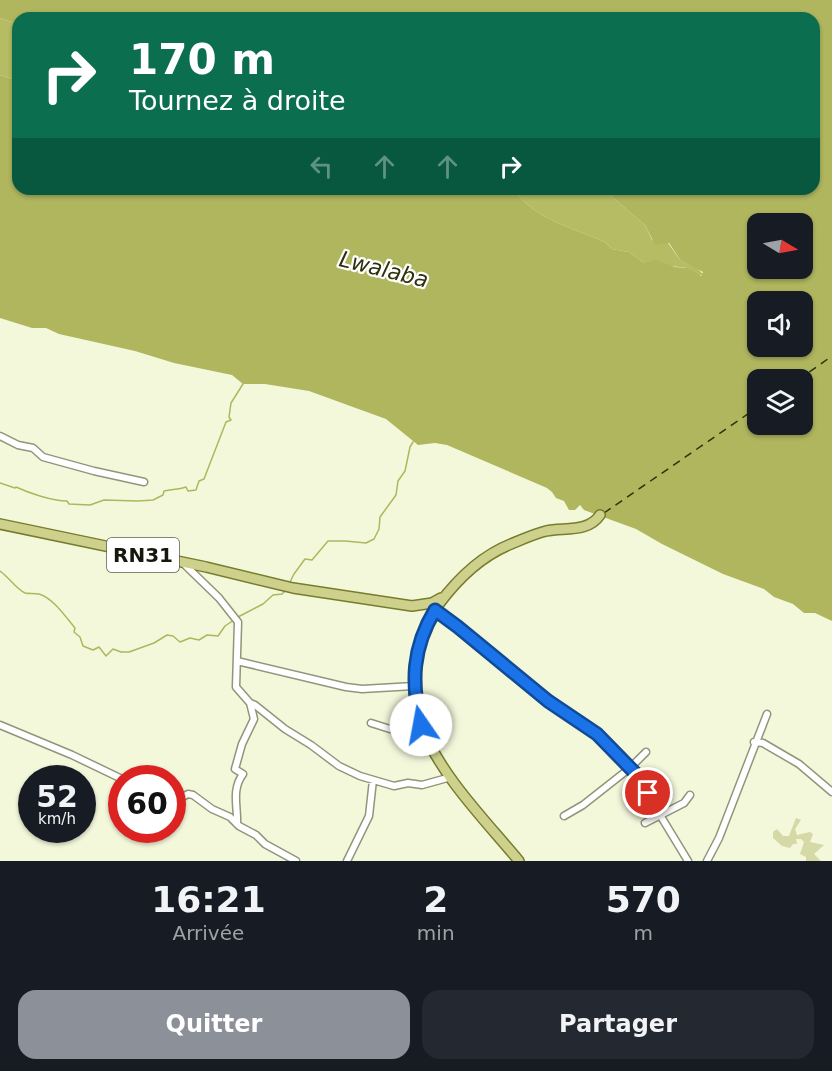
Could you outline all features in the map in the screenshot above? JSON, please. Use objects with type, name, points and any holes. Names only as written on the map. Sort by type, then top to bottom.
[{"type":"main road","points":[[519,861],[451,777],[421,725],[414,686],[415,663],[425,627],[435,610],[445,596],[478,562],[493,551],[548,531],[576,529],[594,522],[600,515]]},
{"type":"main road","name":"RN31","points":[[0,524],[289,587],[412,606]]},
{"type":"main road","points":[[412,606],[432,603],[445,596]]},
{"type":"main road","points":[[412,606],[422,614],[425,627]]},
{"type":"street","points":[[0,436],[18,445],[34,449],[43,457],[144,482]]},
{"type":"street","points":[[183,563],[219,598],[238,621],[236,687],[250,703],[339,766],[373,780],[394,786],[408,783],[422,785],[451,777]]},
{"type":"street","points":[[435,610],[548,701],[597,734],[645,785],[688,861]]},
{"type":"street","points":[[237,661],[346,687],[362,689],[414,686]]},
{"type":"street","points":[[237,824],[235,801],[243,774],[235,769],[242,744],[254,719],[250,703]]},
{"type":"street","points":[[707,861],[719,838],[754,742],[767,714]]},
{"type":"street","points":[[371,723],[390,729],[421,725]]},
{"type":"street","points":[[0,725],[108,772]]},
{"type":"street","points":[[754,742],[763,743],[799,764],[832,792]]},
{"type":"street","points":[[564,816],[583,805],[630,768],[646,752]]},
{"type":"street","points":[[347,861],[369,816],[373,780]]},
{"type":"street","points":[[186,795],[193,795],[212,809],[230,817],[237,824],[254,833],[265,844],[296,861]]},
{"type":"street","points":[[645,823],[684,803],[690,795]]},
{"type":"shaded area","points":[[0,18],[12,22],[12,79],[0,75]]},
{"type":"shaded area","points":[[518,195],[610,195],[645,225],[652,240],[668,243],[681,261],[703,274],[699,276],[688,268],[644,263],[629,252],[612,249],[605,242],[543,215]]},
{"type":"shaded area","points":[[796,818],[801,820],[795,829],[797,835],[810,832],[813,834],[810,842],[824,845],[814,854],[821,861],[806,861],[806,857],[800,854],[804,842],[801,839],[796,839],[797,844],[793,844],[790,848],[782,846],[773,838],[773,832],[777,829],[783,836],[789,836]]},
{"type":"water","name":"Lwalaba","points":[[0,0],[832,0],[832,621],[815,613],[804,613],[793,604],[774,597],[764,589],[723,574],[636,529],[584,510],[580,505],[575,510],[569,510],[564,501],[556,498],[547,488],[447,445],[435,443],[418,445],[386,419],[309,391],[265,384],[243,384],[232,375],[174,363],[135,351],[59,334],[46,328],[32,328],[0,318],[0,75],[12,79],[12,195],[518,195],[543,215],[605,242],[612,249],[629,252],[644,263],[656,260],[675,267],[688,268],[701,276],[703,272],[681,261],[669,243],[655,245],[645,225],[610,195],[820,195],[820,12],[12,12],[12,22],[0,18]]},
{"type":"waterway","points":[[0,483],[48,498],[67,501],[69,504],[90,505],[104,500],[153,500],[163,495],[164,491],[186,487],[188,491],[196,490],[199,481],[204,479],[226,422],[231,420],[229,417],[231,403],[243,384]]},
{"type":"waterway","points":[[290,582],[305,559],[312,560],[328,541],[366,543],[374,539],[379,529],[380,517],[396,495],[398,481],[405,471],[413,442]]},
{"type":"waterway","points":[[0,571],[25,593],[39,594],[49,599],[75,628],[74,632],[80,637],[83,646],[93,650],[99,647],[106,656],[113,649],[129,652],[154,643],[167,635],[173,636],[180,642],[190,638],[199,640],[207,635],[218,636],[225,626],[234,620]]},
{"type":"waterway","points":[[238,617],[263,604],[273,595],[282,594],[285,591]]},
{"type":"ferry route","points":[[813,369],[832,356]]},
{"type":"ferry route","points":[[604,513],[747,415]]},
{"type":"route","points":[[421,725],[415,701],[415,663],[425,627],[435,610],[548,701],[597,734],[639,777],[648,793]]}]
